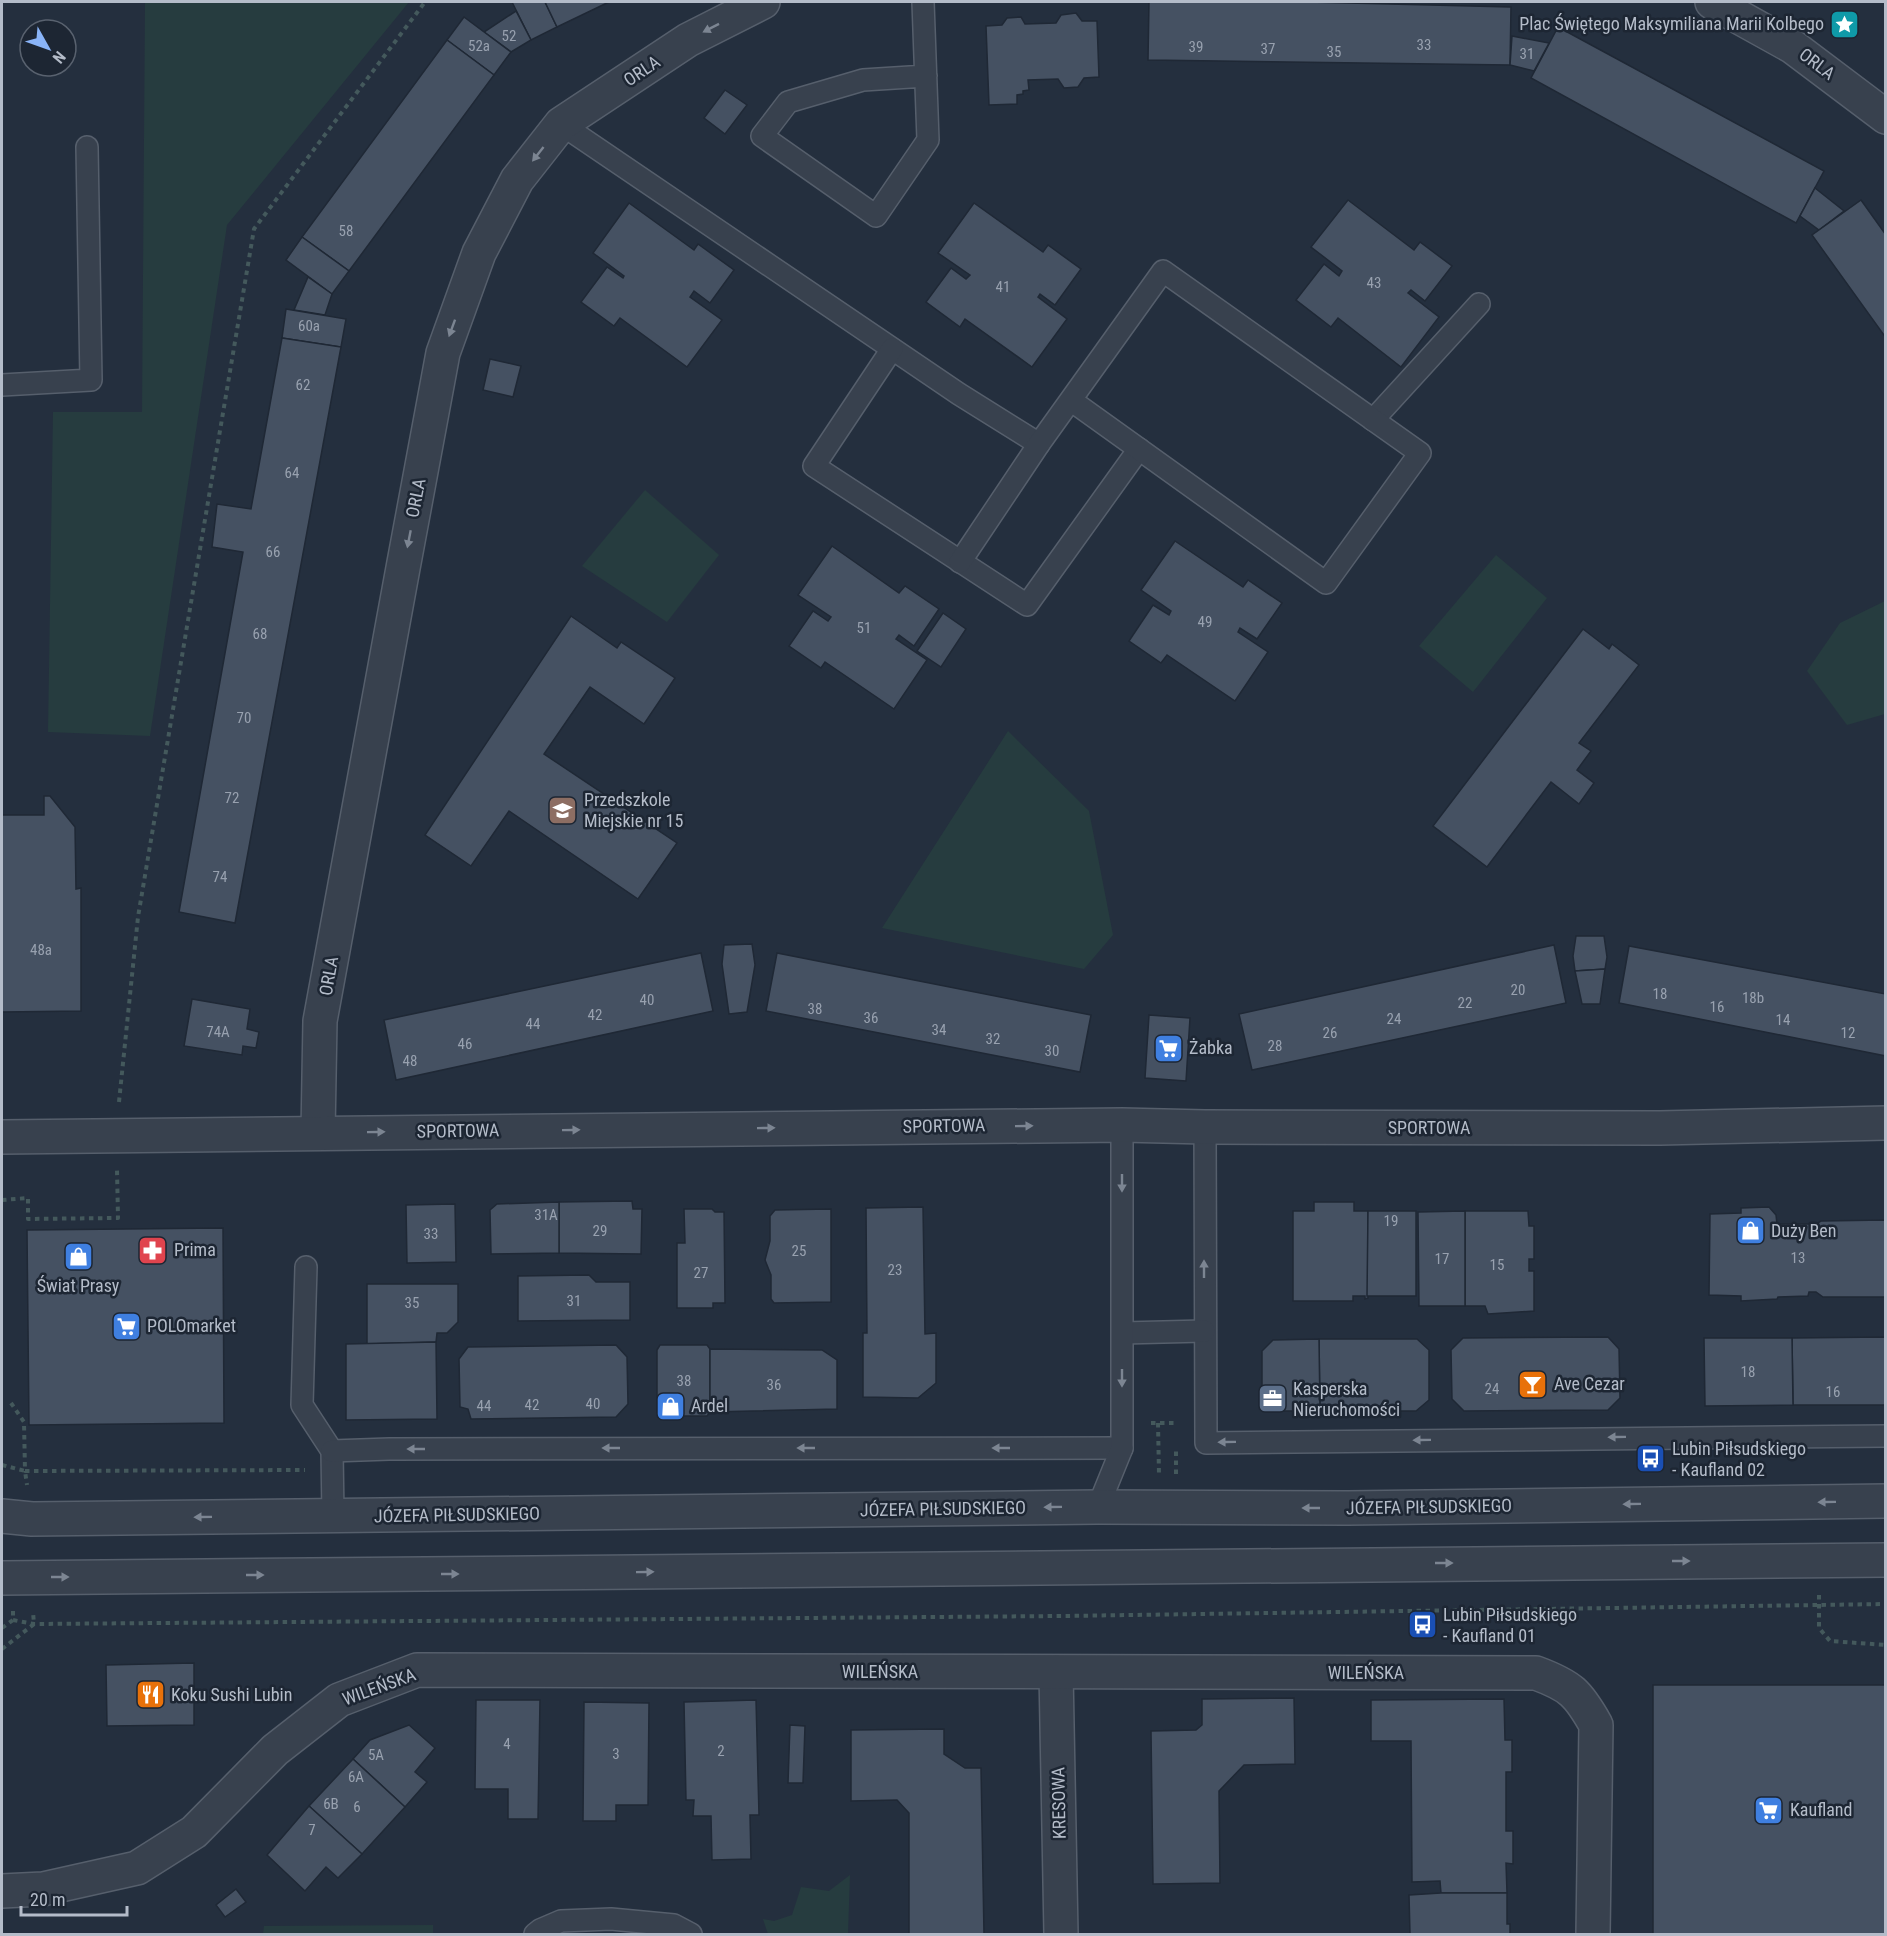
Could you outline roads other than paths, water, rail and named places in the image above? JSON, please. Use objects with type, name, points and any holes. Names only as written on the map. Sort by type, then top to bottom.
[{"type":"street","name":"ORLA","points":[[318,1132],[320,1021],[443,353],[479,253],[517,180],[561,124],[688,40],[763,2]]},
{"type":"street","name":"ORLA","points":[[1712,2],[1793,46],[1886,117]]},
{"type":"street","name":"SPORTOWA","points":[[2,1137],[1122,1125],[1660,1128],[1886,1122]]},
{"type":"street","name":"JÓZEFA PIŁSUDSKIEGO","points":[[2,1516],[32,1519],[1886,1501]]},
{"type":"street","points":[[2,1578],[1886,1560]]},
{"type":"street","name":"WILEŃSKA","points":[[2,1891],[43,1890],[137,1868],[194,1832],[275,1750],[339,1700],[417,1670],[1536,1673],[1562,1683],[1583,1702],[1596,1725],[1593,1935]]},
{"type":"street","name":"KRESOWA","points":[[1056,1672],[1061,1935]]},
{"type":"lane","points":[[923,2],[926,76],[928,140],[876,216],[762,136],[788,102],[863,81],[926,76]]},
{"type":"lane","points":[[561,124],[959,394],[1039,444]]},
{"type":"lane","points":[[2,386],[91,380],[87,147]]},
{"type":"lane","points":[[960,562],[1039,444],[1163,271],[1420,453],[1326,583],[1072,400]]},
{"type":"lane","points":[[1373,420],[1479,304]]},
{"type":"lane","points":[[892,349],[814,466],[1027,605],[1139,449]]},
{"type":"lane","points":[[1098,1507],[1122,1448],[1122,1125]]},
{"type":"lane","points":[[1205,1127],[1206,1443],[1886,1436]]},
{"type":"lane","points":[[306,1267],[302,1405],[332,1451],[333,1516]]},
{"type":"lane","points":[[1123,1333],[1204,1331]]},
{"type":"lane","points":[[332,1451],[1122,1448]]},
{"type":"lane","points":[[535,1935],[540,1930],[561,1921],[611,1927],[674,1925],[691,1935]]},
{"type":"place","name":"Plac Świętego Maksymiliana Marii Kolbego","points":[[1845,24]]},
{"type":"place","name":"Przedszkole Miejskie nr 15","points":[[563,810]]},
{"type":"place","name":"Żabka","points":[[1168,1048]]},
{"type":"place","name":"Duży Ben","points":[[1750,1231]]},
{"type":"place","name":"Prima","points":[[153,1250]]},
{"type":"place","name":"Świat Prasy","points":[[78,1257]]},
{"type":"place","name":"POLOmarket","points":[[126,1326]]},
{"type":"place","name":"Ave Cezar","points":[[1533,1384]]},
{"type":"place","name":"Kasperska Nieruchomości","points":[[1272,1399]]},
{"type":"place","name":"Ardel","points":[[670,1406]]},
{"type":"place","name":"Lubin Piłsudskiego - Kaufland 02","points":[[1651,1459]]},
{"type":"place","name":"Lubin Piłsudskiego - Kaufland 01","points":[[1422,1625]]},
{"type":"place","name":"Koku Sushi Lubin","points":[[150,1695]]},
{"type":"place","name":"Kaufland","points":[[1769,1810]]}]
